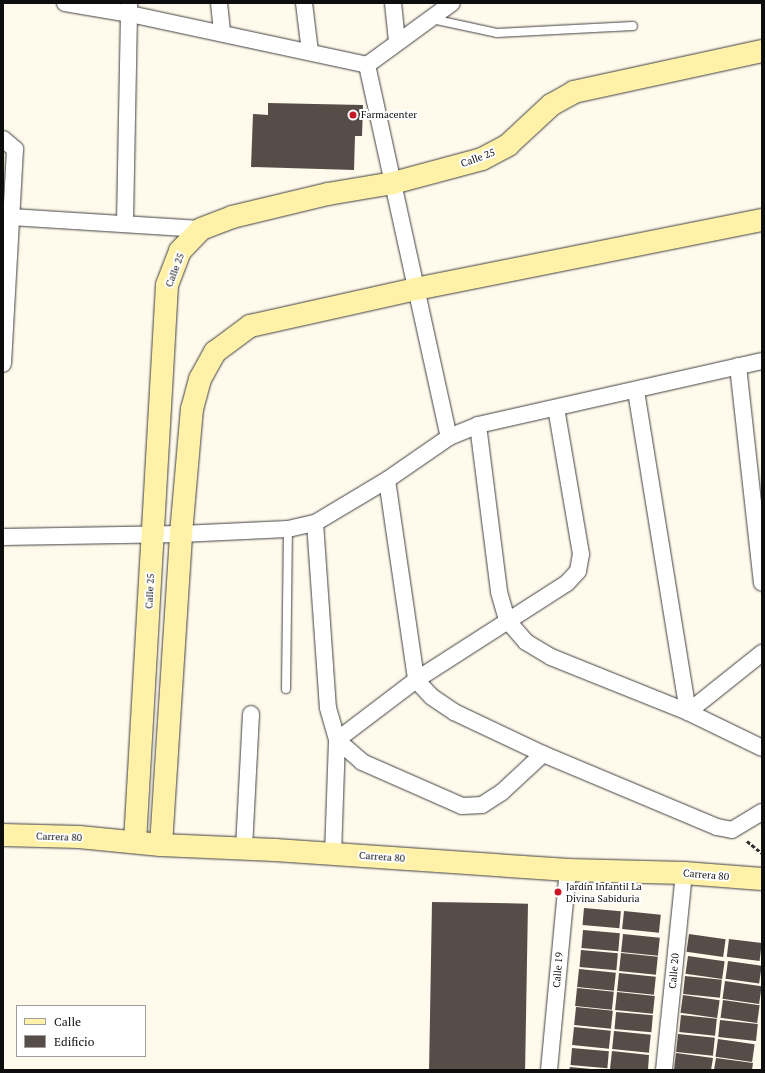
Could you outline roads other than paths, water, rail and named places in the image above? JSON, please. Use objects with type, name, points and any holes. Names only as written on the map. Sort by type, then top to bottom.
[{"type":"street","points":[[65,3],[130,9],[222,33],[367,65]]},
{"type":"street","points":[[219,3],[222,33]]},
{"type":"street","points":[[304,3],[310,52]]},
{"type":"street","points":[[393,3],[397,42]]},
{"type":"street","points":[[367,65],[452,3]]},
{"type":"street","points":[[125,222],[130,9]]},
{"type":"street","name":"Calle 25","points":[[135,842],[167,285],[180,251],[201,229],[232,217],[321,196],[393,183],[482,159],[496,153],[551,105],[574,92],[762,51]]},
{"type":"street","points":[[367,65],[449,437]]},
{"type":"street","points":[[3,139],[15,149],[11,217],[6,239],[3,364]]},
{"type":"street","points":[[11,217],[125,222],[201,229]]},
{"type":"street","points":[[161,845],[181,534],[192,409],[200,379],[215,352],[250,326],[416,289],[762,220]]},
{"type":"street","points":[[3,537],[181,534],[288,529],[315,523],[387,480],[449,437],[478,425],[636,391],[762,361]]},
{"type":"street","points":[[738,366],[762,582]]},
{"type":"street","points":[[636,391],[688,712]]},
{"type":"street","points":[[337,740],[416,680],[567,582],[578,570],[581,554],[556,408]]},
{"type":"street","points":[[478,425],[499,592],[507,620],[526,642],[551,657],[688,712],[762,748]]},
{"type":"street","points":[[387,480],[416,680],[432,697],[454,712],[544,754],[717,827],[732,830],[762,812]]},
{"type":"street","points":[[315,523],[328,708],[337,740],[333,853]]},
{"type":"street","points":[[688,712],[762,653]]},
{"type":"street","points":[[244,848],[251,714]]},
{"type":"street","points":[[337,740],[362,762],[462,806],[482,805],[502,792],[544,754]]},
{"type":"street","name":"Carrera 80","points":[[3,835],[135,842],[161,845],[333,853],[568,870],[684,873],[762,879]]},
{"type":"street","name":"Calle 19","points":[[549,1070],[568,870]]},
{"type":"street","name":"Calle 20","points":[[664,1070],[684,873]]},
{"type":"lane","points":[[431,19],[498,33],[633,26]]},
{"type":"lane","points":[[286,689],[288,529]]},
{"type":"place","name":"Farmacenter","points":[[353,115]]},
{"type":"place","name":"Jardín Infantil La Divina Sabiduria","points":[[558,892]]}]
